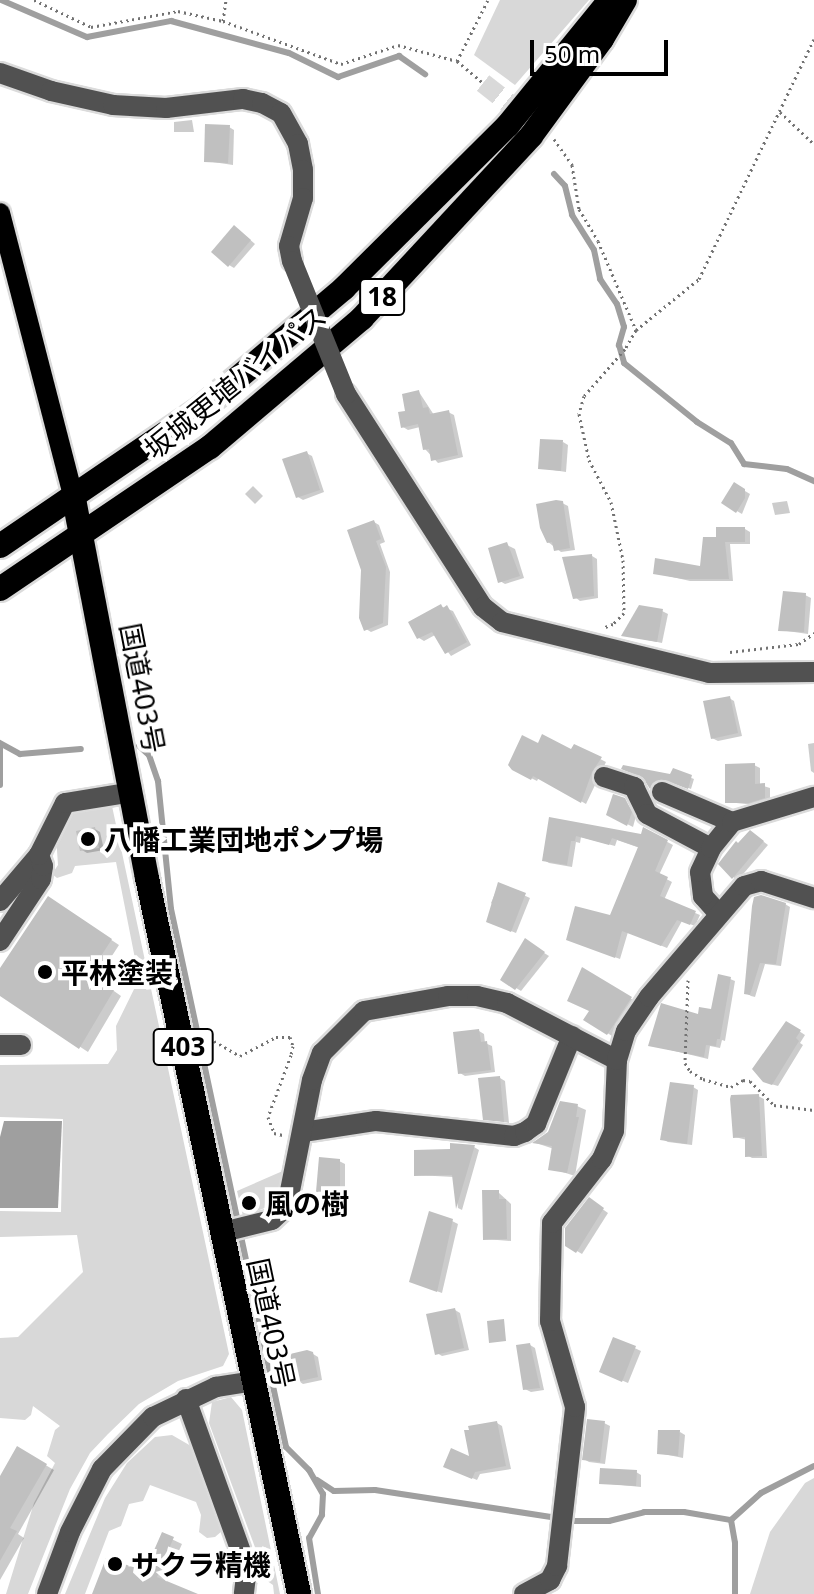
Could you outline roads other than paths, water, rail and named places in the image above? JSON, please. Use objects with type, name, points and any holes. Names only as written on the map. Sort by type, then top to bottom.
[{"type":"highway","name":"坂城更埴バイパス","points":[[0,546],[74,499],[201,409],[344,288],[508,125],[610,0]]},
{"type":"highway","name":"坂城更埴バイパス","points":[[0,589],[210,447],[362,318],[531,136],[602,39],[625,0]]},
{"type":"highway","name":"国道403号","points":[[74,499],[132,792],[235,1229],[254,1381],[299,1594]]},
{"type":"main road","points":[[0,213],[74,499]]},
{"type":"street","points":[[0,73],[51,91],[113,105],[166,108],[243,99],[262,103],[281,113],[298,144],[303,170],[303,198],[289,246],[292,261],[346,394],[483,607],[502,622],[709,673],[814,672]]},
{"type":"street","points":[[604,777],[634,787],[647,814],[711,848]]},
{"type":"street","points":[[0,901],[39,855],[65,803],[132,792]]},
{"type":"street","points":[[662,792],[732,822]]},
{"type":"street","points":[[719,914],[703,896],[700,872],[711,848],[732,822],[814,797]]},
{"type":"street","points":[[0,941],[41,879],[43,866],[39,855]]},
{"type":"street","points":[[524,1594],[550,1580],[557,1566],[575,1407],[550,1321],[552,1223],[602,1159],[614,1131],[617,1060],[626,1031],[649,997],[744,886],[761,881],[814,898]]},
{"type":"street","points":[[235,1229],[272,1220],[287,1206],[312,1080],[322,1053],[364,1011],[448,996],[477,996],[507,1003],[617,1060]]},
{"type":"street","points":[[303,1132],[376,1121],[514,1136],[536,1124],[572,1036]]},
{"type":"street","points":[[0,1045],[21,1045]]},
{"type":"street","points":[[47,1594],[70,1532],[102,1469],[153,1417],[216,1387],[254,1381]]},
{"type":"street","points":[[186,1399],[247,1568],[244,1594]]},
{"type":"waterway","points":[[1,0],[87,37],[171,21],[289,53],[338,77],[399,56],[425,74]]},
{"type":"waterway","points":[[554,174],[565,186],[572,215],[594,250],[600,279],[617,304],[624,327],[619,345],[624,363],[697,422],[731,443],[744,464],[787,469],[814,481]]},
{"type":"waterway","points":[[0,743],[20,754],[81,749]]},
{"type":"waterway","points":[[0,746],[0,785]]},
{"type":"waterway","points":[[139,746],[149,755],[158,781],[171,909],[286,1447],[309,1470],[323,1494],[322,1515],[309,1538],[318,1594]]},
{"type":"waterway","points":[[731,1520],[761,1493],[814,1466]]},
{"type":"waterway","points":[[317,1480],[334,1491],[375,1490],[551,1517]]},
{"type":"waterway","points":[[572,1521],[609,1521],[644,1512],[684,1512],[731,1520],[735,1543],[735,1594]]},
{"type":"tunnel","points":[[483,83],[553,138]]},
{"type":"place","name":"八幡工業団地ポンプ場","points":[[88,839]]},
{"type":"place","name":"平林塗装","points":[[45,972]]},
{"type":"place","name":"風の樹","points":[[249,1203]]},
{"type":"place","name":"サクラ精機","points":[[115,1564]]}]
